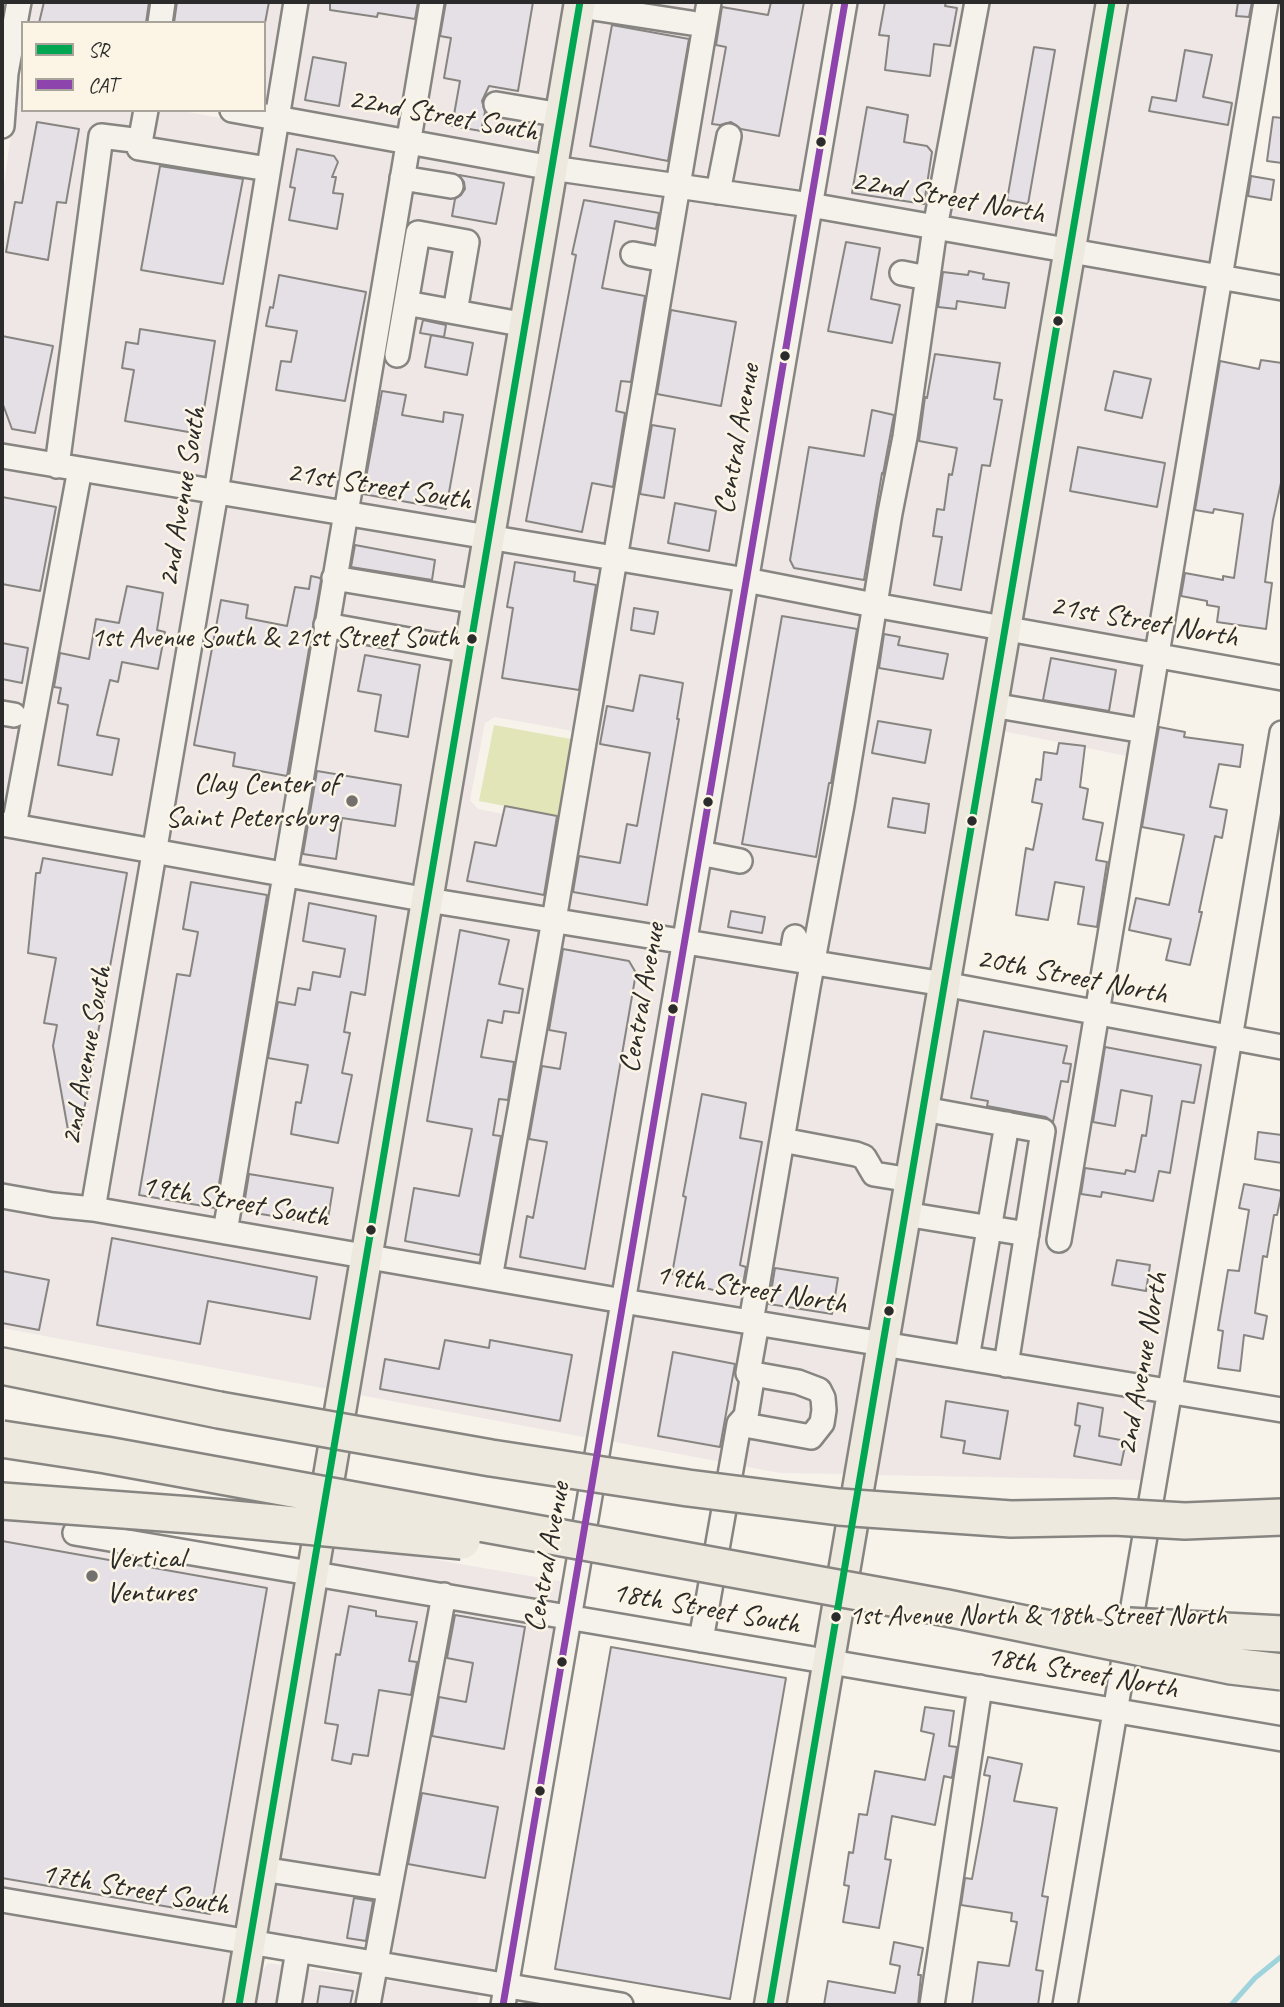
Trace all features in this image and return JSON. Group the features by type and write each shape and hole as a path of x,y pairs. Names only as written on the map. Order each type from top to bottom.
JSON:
{"highway":[{"path":"2,1366 219,1410"},
{"path":"2,1377 219,1410 505,1460 688,1488 839,1507 1011,1519 1114,1517 1185,1521 1282,1517"},
{"path":"2,1439 106,1455 947,1608 1231,1666 1282,1672"},
{"path":"1114,1517 1282,1494"},
{"path":"2,1501 191,1515 385,1535 671,1559"},
{"path":"947,1608 1177,1630 1282,1634"}],"main road":[{"path":"771,2005 1112,2"},
{"path":"239,2005 580,4"}],"street":[{"path":"2,126 19,2"},
{"path":"160,21 163,2"},
{"name":"2nd Avenue South","path":"93,1209 216,492 268,169 276,118 275,68 296,2"},
{"path":"225,1232 432,2"},
{"path":"490,1278 554,920 709,2"},
{"name":"Central Avenue","path":"505,1996 845,2"},
{"path":"701,1640 739,1424 735,1416 742,1378 748,1373 782,1140 799,953 842,805 874,605 905,437 935,228 977,2"},
{"path":"1059,1240 1266,2"},
{"path":"580,4 691,23"},
{"path":"496,104 561,115"},
{"path":"140,145 146,112"},
{"name":"22nd Street South","path":"243,112 552,168 810,205"},
{"path":"57,466 102,136 268,169"},
{"path":"718,192 729,136"},
{"path":"402,178 451,186"},
{"name":"22nd Street North","path":"810,205 1282,288"},
{"path":"397,355 418,233 467,242 455,312"},
{"path":"393,235 417,239"},
{"path":"633,254 665,260"},
{"path":"902,274 927,278"},
{"path":"406,303 526,325"},
{"name":"21st Street South","path":"2,456 746,580"},
{"path":"8,825 80,469"},
{"path":"334,578 478,602"},
{"name":"21st Street North","path":"746,580 1282,678"},
{"path":"326,625 470,651"},
{"path":"992,705 1144,731"},
{"name":"2nd Avenue North","path":"1065,2005 1282,733"},
{"name":"20th Street North","path":"8,825 428,900 685,941 799,953 944,984 1282,1047"},
{"path":"699,853 740,861"},
{"path":"923,1109 1043,1131 1006,1365"},
{"path":"967,1358 1007,1124"},
{"path":"782,1140 856,1154 864,1157 874,1174 911,1180"},
{"name":"19th Street South","path":"2,1196 93,1209 623,1301"},
{"path":"905,1214 1027,1234"},
{"name":"19th Street North","path":"623,1301 1282,1410"},
{"path":"739,1424 811,1437 822,1423 823,1398 819,1390 798,1382 748,1373"},
{"name":"18th Street South","path":"75,1533 829,1662"},
{"path":"368,2005 444,1595"},
{"name":"18th Street North","path":"829,1662 1282,1739"},
{"path":"932,2005 980,1687"},
{"path":"262,1869 389,1889"},
{"name":"17th Street South","path":"2,1900 375,1963 505,1996 621,2005"},
{"path":"289,2005 298,1950"}],"shaded area":[{"path":"30,2 286,2 268,107 266,21 26,21"},
{"path":"307,2 564,2 542,156 289,111"},
{"path":"592,2 834,2 801,195 565,160"},
{"path":"856,2 1102,2 1061,240 822,198"},
{"path":"1123,2 1260,2 1212,266 1082,244"},
{"path":"16,84 21,85 21,112 188,112 265,126 207,481 2,446 2,199"},
{"path":"286,129 541,175 481,525 228,484"},
{"path":"562,178 798,213 737,569 502,529"},
{"path":"819,217 1058,259 996,618 758,573"},
{"path":"1079,262 1209,285 1148,645 1017,622"},
{"path":"2,465 204,499 146,840 2,814"},
{"path":"225,503 477,544 418,889 167,843"},
{"path":"498,548 734,587 676,930 440,892","holes":["495,717 578,732 560,825 478,809 470,800 485,723"]},
{"path":"755,591 993,636 936,974 697,934"},
{"path":"1014,640 1146,664 1132,757 998,730"},
{"path":"2,833 139,858 84,1199 2,1186"},
{"path":"163,862 295,886 415,912 358,1245 105,1202"},
{"path":"436,911 673,949 614,1290 379,1249"},
{"path":"693,952 933,992 874,1333 635,1293"},
{"path":"954,996 1218,1046 1161,1382 895,1337"},
{"path":"2,1205 355,1264 333,1390 2,1328"},
{"path":"376,1268 611,1308 589,1438 354,1394"},
{"path":"632,1312 871,1351 850,1474 780,1473 610,1441"},
{"path":"892,1355 1158,1400 1144,1480 872,1475"},
{"path":"2,1518 66,1523 64,1541 300,1581 241,1931 2,1890"},
{"path":"328,1545 367,1548 565,1582 560,1606 324,1566"},
{"path":"321,1585 557,1625 498,1975 262,1934"},
{"path":"2,1909 238,1949 228,2005 2,2005"},
{"path":"268,1963 479,1994 477,2005 251,2005 255,1981"}],"green space":[{"path":"494,725 576,740 562,817 479,801"}],"building":[{"path":"44,2 149,2 146,21 39,21"},
{"path":"177,2 269,2 265,21 174,21"},
{"path":"330,2 418,2 415,19 330,10"},
{"path":"446,2 533,2 518,91 489,86 482,101 485,112 481,131 452,126 460,81 444,78 451,38 440,36"},
{"path":"771,2 804,2 779,136 741,129 731,122 712,124 726,47 716,45 722,7 768,15"},
{"path":"885,2 946,2 945,6 957,8 950,46 934,44 930,76 885,70 889,36 879,35"},
{"path":"1238,2 1252,2 1249,17 1236,16"},
{"path":"612,25 689,39 668,161 590,146"},
{"path":"1034,47 1055,50 1028,204 1007,200"},
{"path":"1185,50 1212,55 1203,97 1232,103 1228,125 1149,111 1152,97 1176,101"},
{"path":"313,57 346,63 339,106 305,100"},
{"path":"867,107 908,115 904,142 927,146 932,152 924,204 852,193"},
{"path":"1273,117 1282,118 1282,163 1267,161"},
{"path":"37,122 79,129 66,203 57,202 48,260 6,252 15,202 22,203"},
{"path":"297,149 334,156 338,162 332,177 336,177 333,193 343,194 337,229 289,220 295,188 290,187"},
{"path":"160,166 243,179 223,284 141,270"},
{"path":"459,175 504,183 496,224 452,216 455,199 465,189"},
{"path":"1251,176 1274,180 1271,200 1248,196"},
{"path":"584,200 659,213 656,229 615,221 602,288 645,296 631,382 621,381 616,411 625,413 613,487 592,483 582,532 526,521 576,255 572,254"},
{"path":"846,242 880,248 871,299 900,305 892,343 828,331"},
{"path":"969,271 984,274 983,279 1009,283 1005,308 957,301 956,309 938,307 943,272 968,275"},
{"path":"279,275 366,292 345,401 276,390 281,361 291,362 297,331 266,326 270,307 273,308"},
{"path":"671,310 736,322 721,406 657,394"},
{"path":"423,320 446,325 444,337 420,333"},
{"path":"140,329 215,341 200,434 125,421 134,370 122,368 126,342 138,344"},
{"path":"431,335 473,343 467,375 425,367"},
{"path":"2,336 53,346 35,433 12,429 2,402"},
{"path":"935,354 1000,363 994,399 1002,400 990,466 982,465 961,590 934,585 942,537 933,536 937,509 944,510 949,474 952,475 957,448 919,441"},
{"path":"1261,360 1282,363 1282,478 1273,520 1265,582 1272,583 1266,629 1217,622 1219,607 1207,605 1207,601 1181,596 1185,573 1223,580 1223,576 1234,578 1243,514 1214,509 1213,513 1195,510 1220,361 1259,369"},
{"path":"1114,371 1151,379 1142,418 1105,410"},
{"path":"382,391 406,395 402,415 443,422 444,412 463,415 446,509 363,494"},
{"path":"872,410 894,415 864,580 794,568 790,560 809,447 864,456"},
{"path":"652,425 675,429 664,498 640,494"},
{"path":"1078,447 1165,463 1157,507 1070,491"},
{"path":"2,497 56,507 40,591 2,584"},
{"path":"675,503 716,511 709,551 668,543"},
{"path":"355,545 435,560 432,580 351,567"},
{"path":"515,562 575,572 574,581 596,585 579,690 502,678 513,608 507,607"},
{"path":"311,576 321,580 287,776 233,766 235,753 194,745 221,600 248,605 246,618 287,626 295,587 309,589"},
{"path":"127,586 163,593 157,630 165,632 158,669 122,662 118,682 110,680 97,735 119,739 112,775 58,765 68,705 58,703 61,688 54,687 60,653 89,659 96,619 119,623"},
{"path":"634,608 658,612 654,634 631,630"},
{"path":"782,616 857,629 816,857 742,844"},
{"path":"884,634 900,637 898,645 948,654 943,679 879,668"},
{"path":"2,643 28,648 22,683 2,679"},
{"path":"365,655 420,665 408,737 375,731 381,695 358,691"},
{"path":"1051,658 1116,670 1109,711 1043,700"},
{"path":"640,675 683,683 647,905 573,892 579,856 620,863 627,824 637,826 650,753 600,744 607,706 633,711"},
{"path":"878,721 931,730 925,763 872,753"},
{"path":"1159,727 1185,732 1184,737 1243,745 1240,767 1219,764 1210,807 1227,810 1222,838 1215,836 1190,965 1166,960 1171,939 1129,930 1136,898 1169,905 1184,835 1142,827"},
{"path":"1059,743 1085,746 1080,787 1088,789 1083,819 1103,823 1096,860 1107,862 1097,927 1078,924 1084,887 1055,882 1048,920 1016,915 1026,848 1033,850 1042,804 1032,802 1036,779 1041,780 1044,752 1057,754"},
{"name":"Clay Center of Saint Petersburg","path":"317,771 401,785 395,826 342,818 336,859 303,854"},
{"path":"893,798 929,804 925,833 888,827"},
{"path":"505,806 557,816 544,895 467,881 475,842 496,846"},
{"path":"43,858 127,873 80,1132 68,1130 53,1046 57,1025 44,1023 56,958 28,953 36,873 40,873"},
{"path":"191,882 267,895 215,1208 139,1195 177,974 190,976 198,932 183,929"},
{"path":"309,903 376,916 365,995 351,992 344,1032 350,1033 342,1073 352,1075 338,1143 291,1134 296,1102 301,1103 308,1065 268,1058 278,1002 295,1005 298,988 310,990 313,972 340,977 345,949 303,941"},
{"path":"731,911 765,917 762,933 728,927"},
{"path":"460,930 509,940 499,984 523,989 519,1013 504,1011 502,1023 488,1020 481,1057 514,1062 508,1100 499,1099 493,1135 501,1136 480,1255 405,1241 414,1188 459,1196 472,1129 427,1121"},
{"path":"563,949 629,961 636,973 585,1269 520,1257 527,1216 533,1218 547,1142 529,1139 542,1066 560,1069 566,1033 549,1030"},
{"path":"984,1031 1067,1046 1063,1063 1071,1064 1068,1082 1061,1081 1053,1122 1046,1117 987,1106 988,1101 971,1098"},
{"path":"1105,1047 1201,1065 1194,1103 1182,1101 1170,1173 1159,1171 1153,1201 1102,1192 1101,1197 1081,1194 1085,1168 1125,1174 1126,1170 1135,1172 1142,1135 1146,1136 1152,1096 1121,1090 1115,1126 1093,1122"},
{"path":"702,1094 746,1103 740,1138 762,1142 740,1265 746,1267 741,1296 682,1283 683,1277 672,1274"},
{"path":"1258,1132 1282,1135 1282,1163 1255,1159"},
{"path":"249,1174 333,1188 327,1225 243,1211"},
{"path":"1244,1184 1282,1191 1277,1215 1274,1215 1267,1257 1263,1256 1255,1313 1267,1316 1263,1339 1244,1335 1240,1371 1218,1368 1223,1331 1218,1330 1228,1270 1239,1271 1249,1210 1239,1208"},
{"path":"112,1238 317,1277 310,1319 208,1301 200,1344 97,1325"},
{"path":"1117,1260 1150,1265 1146,1291 1112,1285"},
{"path":"775,1268 838,1278 832,1314 769,1304"},
{"path":"2,1271 49,1280 39,1330 2,1323"},
{"path":"445,1340 489,1348 490,1340 572,1355 560,1421 380,1389 385,1359 439,1369"},
{"path":"673,1352 735,1364 720,1447 658,1436"},
{"path":"946,1401 1008,1411 1000,1459 963,1453 965,1441 941,1437"},
{"path":"1078,1403 1103,1408 1099,1436 1126,1441 1121,1465 1074,1456 1080,1426 1075,1425"},
{"path":"2,1541 267,1588 210,1914 2,1878"},
{"path":"349,1606 376,1611 376,1616 417,1622 409,1661 417,1662 411,1695 379,1690 368,1756 353,1754 351,1764 332,1760 338,1725 325,1723 336,1654 340,1655"},
{"path":"455,1615 525,1627 504,1749 432,1736 439,1697 466,1702 473,1663 447,1658"},
{"path":"611,1647 786,1678 730,1999 555,1969"},
{"path":"925,1707 954,1711 949,1746 957,1747 952,1778 944,1776 935,1825 892,1816 885,1859 891,1860 879,1928 843,1922 849,1886 844,1885 849,1852 853,1853 859,1814 867,1815 875,1771 925,1780 934,1734 921,1731"},
{"path":"988,1757 1022,1764 1014,1801 1057,1808 1042,1896 1048,1897 1036,1970 1043,1971 1038,2005 972,2005 978,1962 1009,1966 1017,1922 1011,1921 1012,1913 961,1905 965,1878 972,1879 982,1825 990,1776 984,1775"},
{"path":"422,1793 498,1807 485,1878 408,1864"},
{"path":"354,1898 373,1901 366,1941 347,1938"},
{"path":"894,1942 923,1948 918,1975 921,1975 918,2005 824,2005 828,1981 895,1993 900,1966 890,1964"},
{"path":"320,1986 353,1991 350,2005 317,2005"}],"waterway":[{"path":"1231,2005 1255,1978 1282,1956"}],"transit line":[{"name":"SR","path":"239,2005 580,2"},
{"name":"CAT","path":"503,2005 845,2"},
{"name":"SR","path":"770,2005 1112,2"}],"place":[{"name":"1st Avenue South & 21st Street South","path":"472,639"},
{"name":"Clay Center of Saint Petersburg","path":"352,801"},
{"name":"Vertical Ventures","path":"92,1576"},
{"name":"1st Avenue North & 18th Street North","path":"836,1617"}]}
